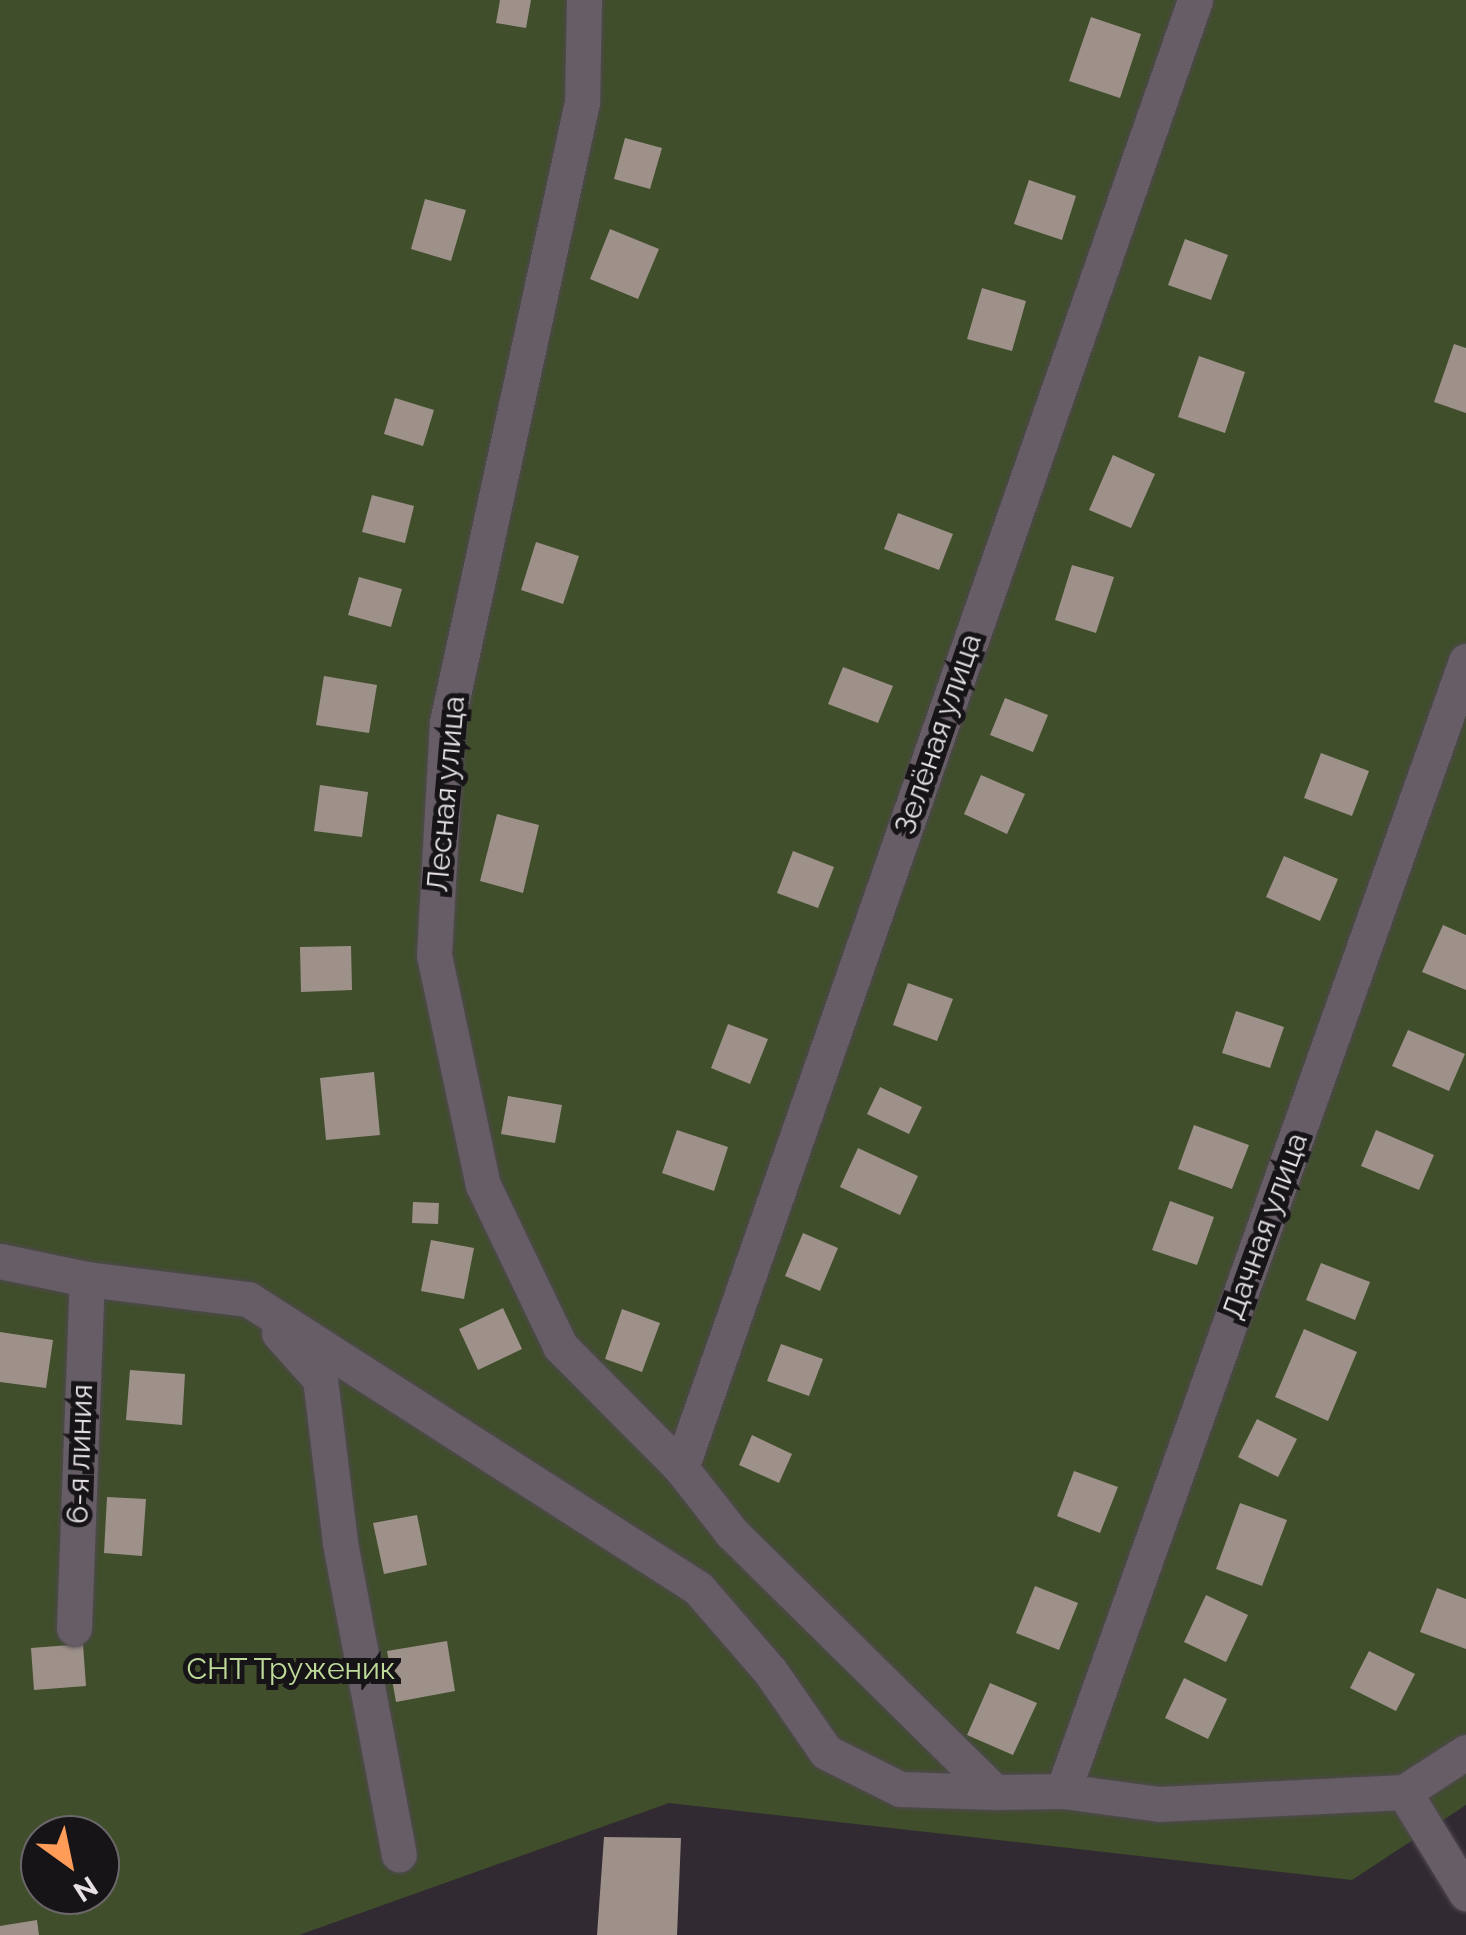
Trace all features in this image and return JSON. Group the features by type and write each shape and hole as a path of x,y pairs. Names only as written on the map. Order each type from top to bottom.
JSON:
{"street":[{"name":"Лесная улица","path":"584,0 582,102 446,722 434,955 484,1184 560,1346 682,1468 732,1533 995,1792"},
{"name":"Зелёная улица","path":"682,1468 1195,0"},
{"name":"Дачная улица","path":"1063,1790 1466,660"},
{"path":"0,1261 87,1280 248,1299 698,1588 770,1671 826,1752 900,1789 1063,1790 1160,1804 1404,1792 1466,1752"},
{"name":"6-я линия","path":"74,1628 87,1280"},
{"path":"248,1299 320,1379 340,1543 399,1854"},
{"path":"1404,1792 1466,1893"}],"green space":[{"name":"СНТ Труженик","path":"0,0 1466,0 1466,1805 1352,1880 669,1803 299,1935 0,1935"}],"building":[{"path":"500,0 531,0 526,28 496,23"},
{"path":"1091,17 1141,34 1120,98 1069,81"},
{"path":"625,138 662,148 650,189 614,179"},
{"path":"1029,180 1076,196 1062,240 1014,224"},
{"path":"425,199 466,210 451,261 411,249"},
{"path":"610,229 659,249 638,299 590,279"},
{"path":"1185,239 1228,255 1211,300 1168,285"},
{"path":"982,288 1026,301 1012,351 967,339"},
{"path":"1454,344 1466,348 1466,413 1434,402"},
{"path":"1199,356 1245,372 1225,433 1178,417"},
{"path":"395,398 434,410 423,446 384,434"},
{"path":"1113,455 1155,474 1131,528 1089,510"},
{"path":"372,495 414,506 405,543 362,532"},
{"path":"898,513 953,534 939,570 884,549"},
{"path":"536,542 579,556 563,604 521,590"},
{"path":"1072,565 1114,577 1096,633 1055,620"},
{"path":"359,577 402,589 391,627 348,615"},
{"path":"843,667 893,686 878,723 828,704"},
{"path":"324,676 377,685 369,733 316,725"},
{"path":"1005,698 1048,715 1033,752 990,735"},
{"path":"1321,753 1369,771 1352,816 1304,798"},
{"path":"981,775 1025,794 1007,834 964,814"},
{"path":"320,785 368,792 362,837 314,831"},
{"path":"497,814 539,825 523,893 480,881"},
{"path":"793,851 834,867 818,908 777,893"},
{"path":"1284,856 1338,879 1320,921 1266,897"},
{"path":"1443,925 1466,935 1466,990 1422,972"},
{"path":"351,946 352,990 301,992 300,947"},
{"path":"908,983 953,999 937,1041 893,1025"},
{"path":"1236,1011 1284,1027 1270,1068 1222,1053"},
{"path":"728,1024 768,1039 750,1084 711,1068"},
{"path":"1408,1030 1465,1054 1449,1091 1392,1066"},
{"path":"374,1072 380,1135 326,1140 320,1078"},
{"path":"880,1087 922,1107 909,1134 867,1114"},
{"path":"508,1096 562,1105 555,1143 501,1134"},
{"path":"1194,1125 1249,1145 1232,1189 1178,1169"},
{"path":"677,1130 728,1147 714,1191 662,1173"},
{"path":"1376,1130 1434,1155 1419,1190 1361,1166"},
{"path":"858,1148 918,1176 900,1215 840,1187"},
{"path":"1170,1201 1214,1217 1197,1265 1152,1250"},
{"path":"413,1202 439,1203 438,1224 412,1223"},
{"path":"803,1233 838,1248 820,1291 785,1276"},
{"path":"431,1240 474,1248 464,1299 421,1291"},
{"path":"1321,1263 1370,1282 1355,1320 1306,1300"},
{"path":"503,1308 522,1349 478,1370 459,1329"},
{"path":"622,1309 660,1323 642,1372 605,1359"},
{"path":"1304,1329 1357,1352 1328,1421 1275,1397"},
{"path":"0,1332 53,1340 46,1388 0,1382"},
{"path":"781,1344 823,1359 809,1396 767,1381"},
{"path":"130,1370 185,1374 182,1425 126,1420"},
{"path":"1257,1419 1297,1439 1278,1477 1238,1457"},
{"path":"752,1435 792,1454 779,1483 739,1465"},
{"path":"1074,1471 1118,1487 1100,1533 1057,1516"},
{"path":"107,1497 146,1499 142,1556 104,1553"},
{"path":"1240,1503 1287,1520 1262,1586 1216,1569"},
{"path":"417,1515 427,1565 384,1574 373,1523"},
{"path":"1035,1586 1078,1603 1059,1650 1016,1633"},
{"path":"1437,1588 1466,1599 1466,1649 1420,1632"},
{"path":"1206,1595 1248,1615 1226,1662 1184,1642"},
{"path":"447,1641 455,1691 396,1702 387,1651"},
{"path":"83,1644 86,1686 34,1690 31,1648"},
{"path":"1369,1651 1415,1674 1396,1711 1350,1688"},
{"path":"1184,1678 1227,1699 1208,1739 1165,1718"},
{"path":"990,1683 1037,1703 1013,1755 967,1735"},
{"path":"604,1837 681,1838 677,1935 597,1935"},
{"path":"37,1920 39,1935 0,1935 0,1926"}]}
